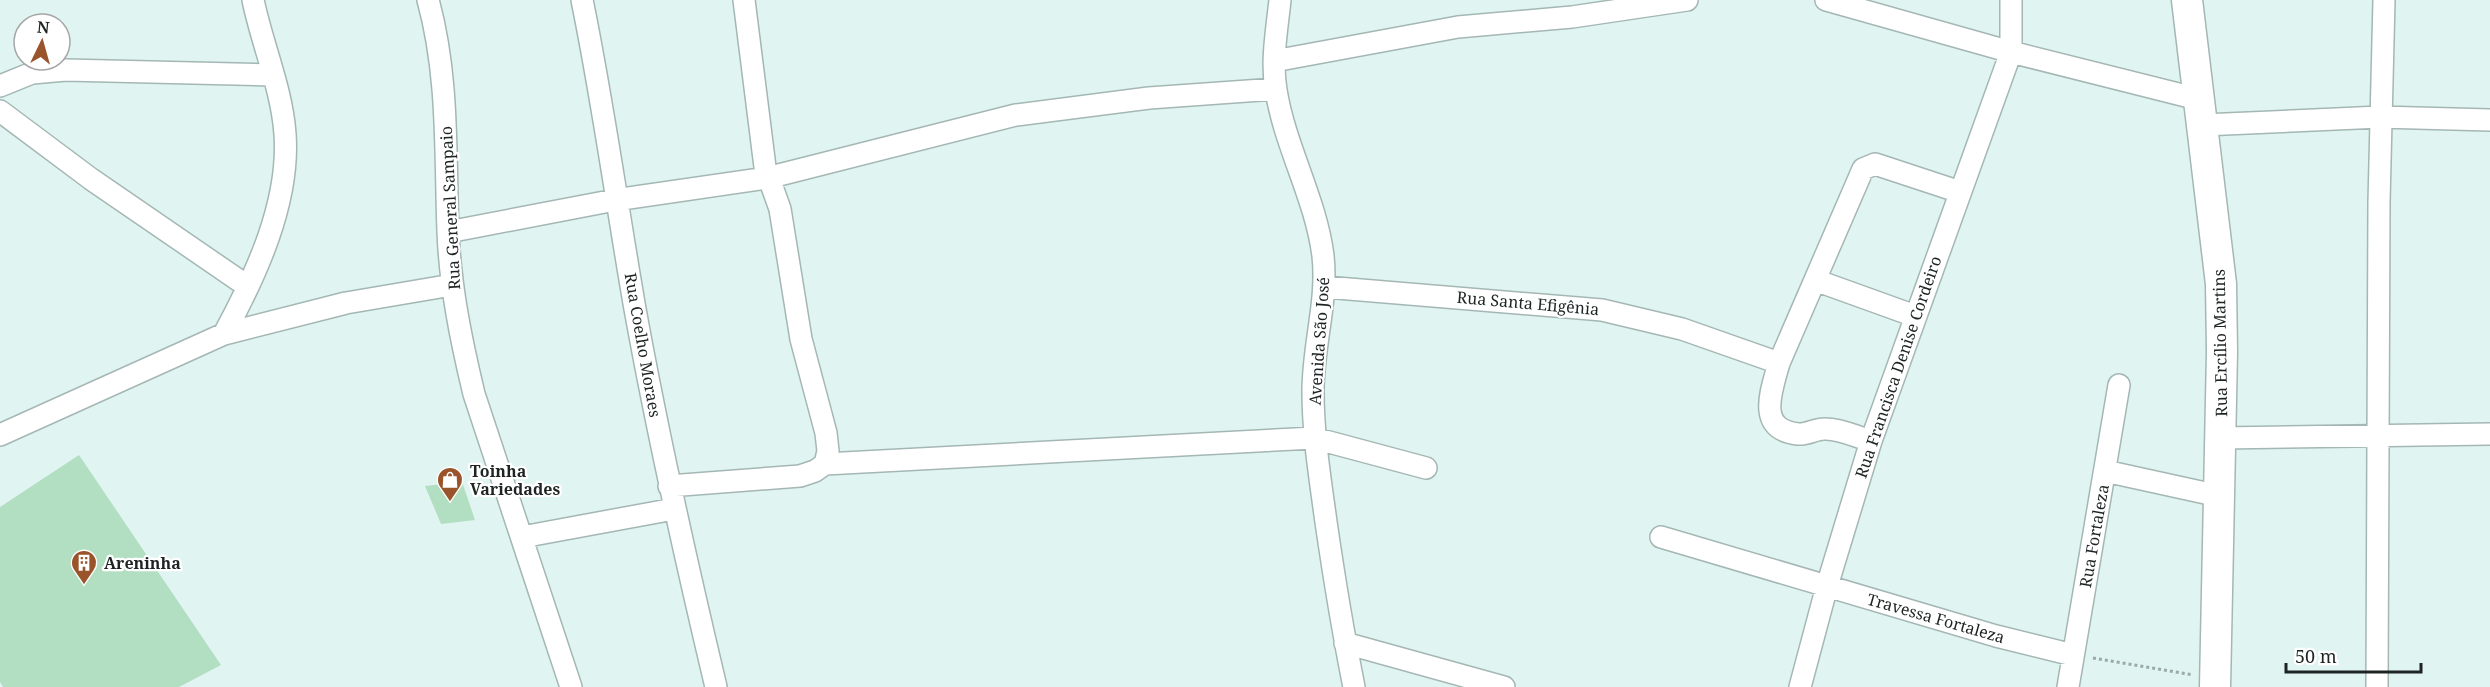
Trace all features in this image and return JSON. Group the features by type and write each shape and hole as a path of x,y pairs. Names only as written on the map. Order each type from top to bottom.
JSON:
{"street":[{"path":"224,334 271,229 282,183 285,133 253,0"},
{"name":"Rua General Sampaio","path":"428,0 443,84 452,285 474,394 571,687"},
{"name":"Rua Coelho Moraes","path":"582,0 603,109 615,200 669,486 716,687"},
{"path":"744,0 767,178 780,209 801,339 826,433 828,451 825,464"},
{"name":"Avenida São José","path":"1280,0 1274,61 1275,89 1294,159 1319,232 1325,287 1313,389 1314,438 1345,643 1354,687"},
{"path":"1274,61 1458,27 1572,17 1687,0"},
{"path":"1826,0 2011,51 2200,112 2490,120"},
{"name":"Rua Francisca Denise Cordeiro","path":"1800,687 1827,586 1871,441 2011,51 2011,0"},
{"name":"Rua Ercílio Martins","path":"2187,0 2221,284 2221,438 2215,683"},
{"path":"2378,687 2380,117 2384,0"},
{"path":"0,86 32,73 66,70 272,75"},
{"path":"448,232 615,200 767,178 1016,115 1126,101 1275,89"},
{"path":"0,111 91,178 247,286"},
{"path":"1871,441 1833,429 1797,434 1775,425 1770,420 1770,411 1779,363 1858,177 1868,165 1875,164 1960,192"},
{"path":"1815,280 1914,316"},
{"path":"0,435 224,334 346,303 452,285"},
{"name":"Rua Santa Efigênia","path":"1325,287 1602,310 1654,321 1779,363"},
{"name":"Rua Fortaleza","path":"2068,687 2119,386"},
{"path":"2221,438 2490,434"},
{"path":"669,486 800,476 815,471 825,464 1314,438 1426,468"},
{"path":"2105,471 2219,496"},
{"path":"522,537 674,509"},
{"name":"Travessa Fortaleza","path":"1661,537 1996,636 2073,655"},
{"path":"1345,643 1504,687"}],"path":[{"path":"2073,655 2215,683"}],"building":[{"name":"Areninha","path":"79,455 221,665 179,687 3,687 0,682 0,507"},
{"name":"Toinha Variedades","path":"462,482 475,520 441,524 425,486"}],"place":[{"name":"Toinha Variedades","path":"450,503"},
{"name":"Areninha","path":"84,586"}]}
